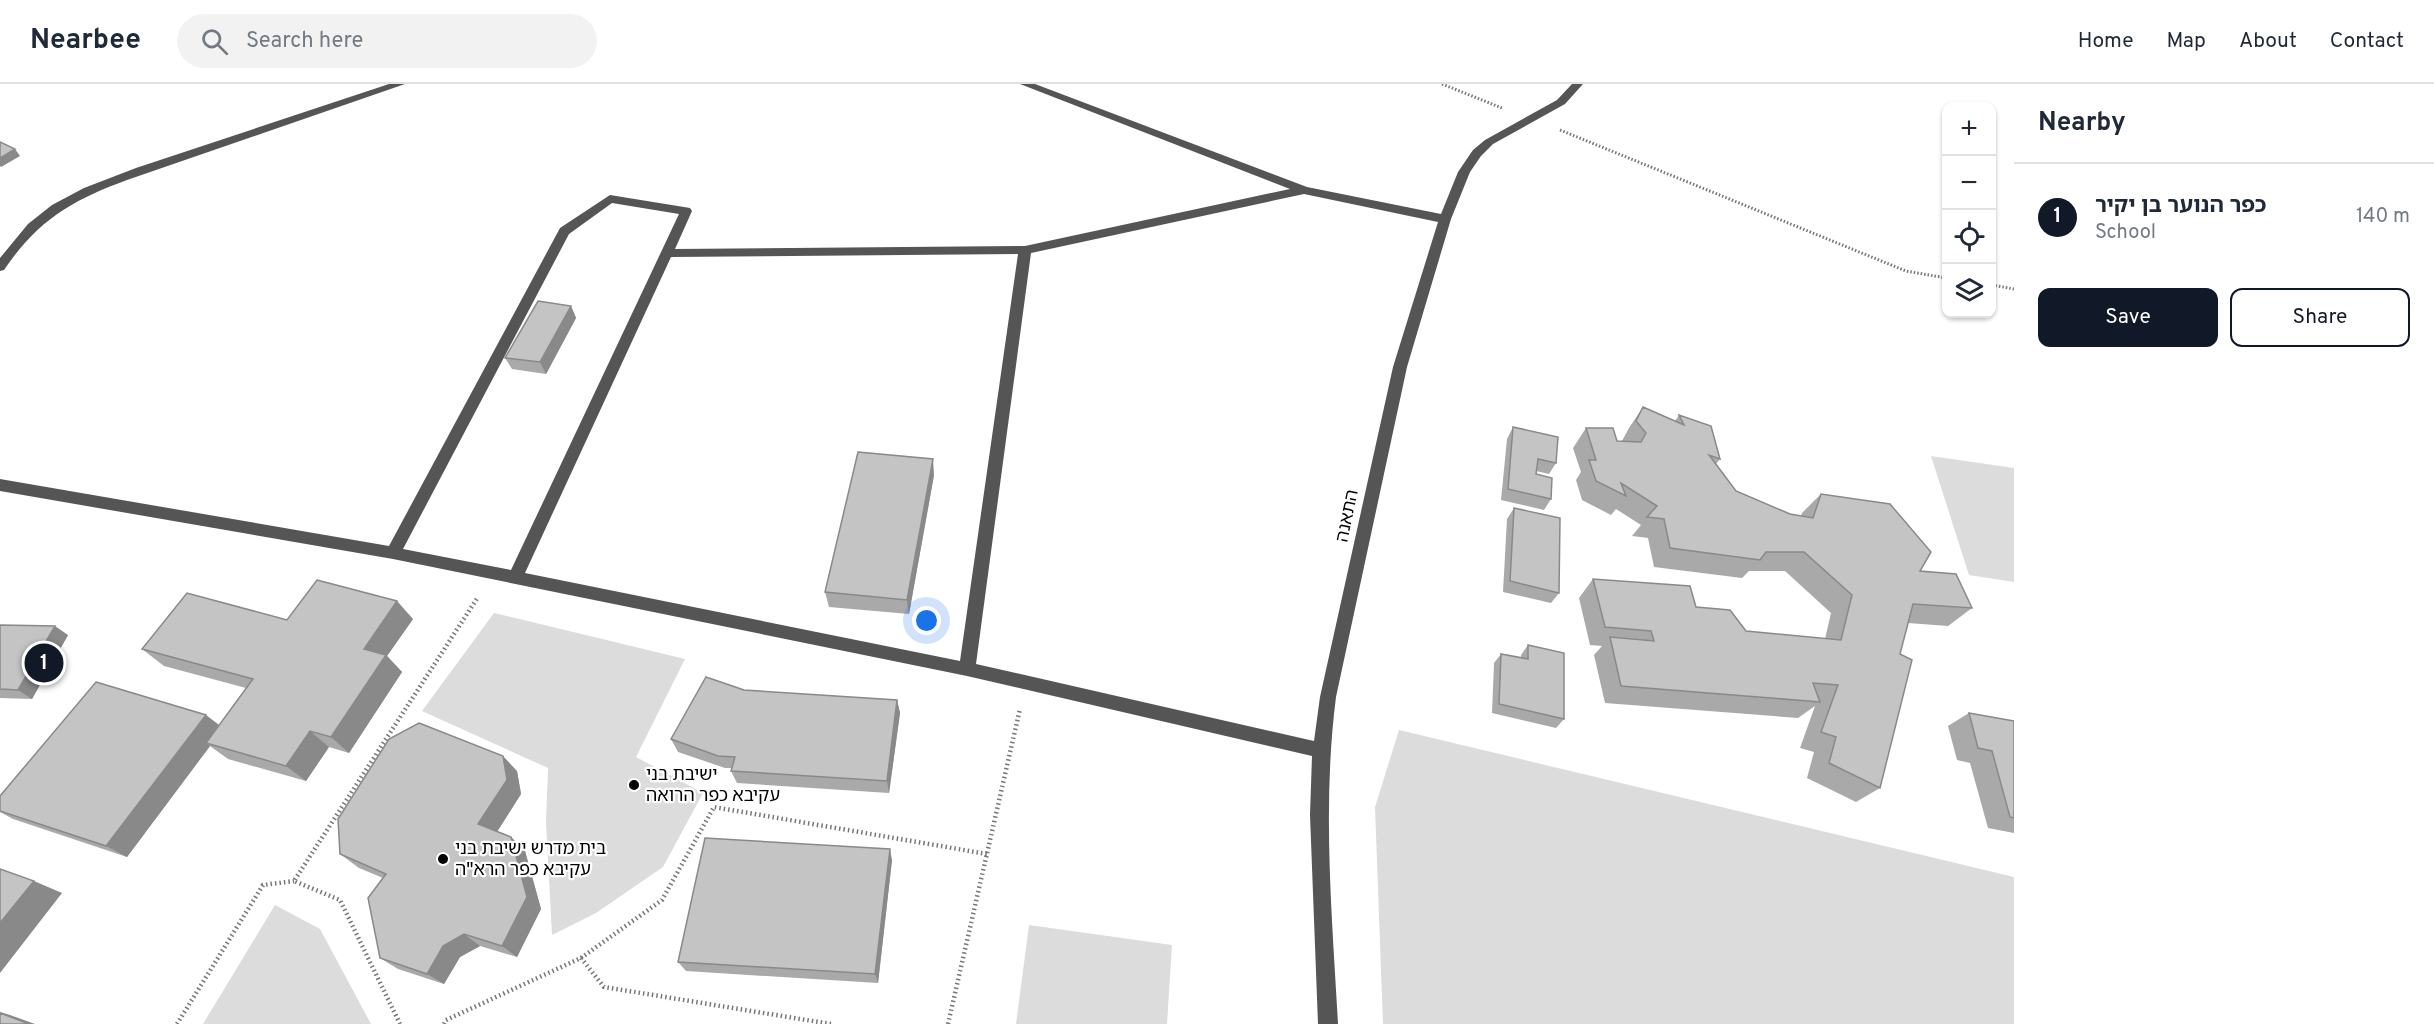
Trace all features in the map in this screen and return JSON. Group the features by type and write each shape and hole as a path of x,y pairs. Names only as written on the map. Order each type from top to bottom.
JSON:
{"street":[{"path":"0,267 20,238 34,224 56,208 81,195 129,176 400,84"},
{"path":"1025,84 1304,190 1445,219"},
{"name":"התאנה","path":"1328,1024 1319,816 1321,750 1328,697 1400,367 1445,219 1464,172 1477,153 1489,142 1561,102 1578,84"},
{"path":"666,254 1025,250 1304,190"},
{"path":"393,553 564,231 610,200 686,211 515,578"},
{"path":"967,669 1025,250"},
{"path":"0,485 393,553 493,573 967,669 1321,750"}],"path":[{"path":"1442,84 1906,271 1942,277"},
{"path":"1996,286 2014,289"},
{"path":"294,881 493,573"},
{"path":"948,1024 1026,682"},
{"path":"444,1024 446,1020 581,958 662,900 714,807 987,854"},
{"path":"177,1024 263,885 294,881 340,900 400,1024"},
{"path":"581,958 604,987 831,1024"}],"shaded area":[{"path":"1931,456 2014,468 2014,582 1969,575"},
{"path":"494,613 685,659 636,757 703,793 663,867 596,913 552,935 546,822 548,768 422,711"},
{"path":"1399,730 2014,877 2014,1024 1383,1024 1375,807"},
{"path":"275,905 320,929 371,1024 203,1024"},
{"path":"1029,925 1172,945 1167,1024 1016,1024"}],"building":[{"path":"0,142 15,149 0,158"},
{"path":"538,301 571,306 540,362 505,358"},
{"path":"1643,407 1684,425 1679,415 1711,426 1720,459 1709,455 1736,491 1790,514 1813,518 1821,494 1890,504 1931,552 1920,571 1956,574 1972,608 1913,604 1900,654 1912,660 1880,788 1829,763 1836,737 1821,732 1838,685 1813,683 1820,702 1621,686 1610,637 1654,641 1651,631 1605,627 1593,579 1690,586 1696,607 1730,610 1746,631 1841,640 1852,595 1804,552 1766,552 1760,560 1670,548 1664,519 1647,517 1657,506 1621,483 1626,496 1596,481 1589,460 1596,460 1586,428 1613,428 1617,441 1641,442 1646,433 1636,421"},
{"path":"1513,427 1558,437 1556,463 1538,459 1536,474 1552,478 1551,499 1508,489"},
{"path":"858,452 933,459 907,600 825,592"},
{"path":"1514,508 1560,518 1559,593 1510,581"},
{"path":"317,580 397,601 364,649 386,655 331,737 310,731 286,766 206,743 253,679 142,649 187,593 287,620"},
{"path":"0,625 55,626 18,690 0,689"},
{"path":"1528,645 1564,653 1564,719 1499,704 1501,654 1528,659"},
{"path":"706,677 744,690 897,700 887,781 731,771 735,757 718,756 671,739"},
{"path":"96,682 206,715 106,846 0,811 0,796"},
{"path":"1969,713 2014,721 2014,818 2010,817 1992,751 1978,748"},
{"name":"בית מדרש ישיבת בני עקיבא כפר הרא\"ה","path":"419,723 503,756 507,780 478,824 511,837 527,897 502,946 464,934 443,946 427,974 380,958 368,898 386,874 340,854 338,819 389,739"},
{"path":"705,838 890,849 875,974 678,962"},
{"path":"0,869 34,881 0,923"},
{"path":"0,1013 29,1024 0,1024"}],"place":[{"name":"כפר הנוער בן יקיר","path":"44,663"},
{"name":"ישיבת בני עקיבא כפר הרואה","path":"634,785"},
{"name":"בית מדרש ישיבת בני עקיבא כפר הרא\"ה","path":"443,859"}]}
